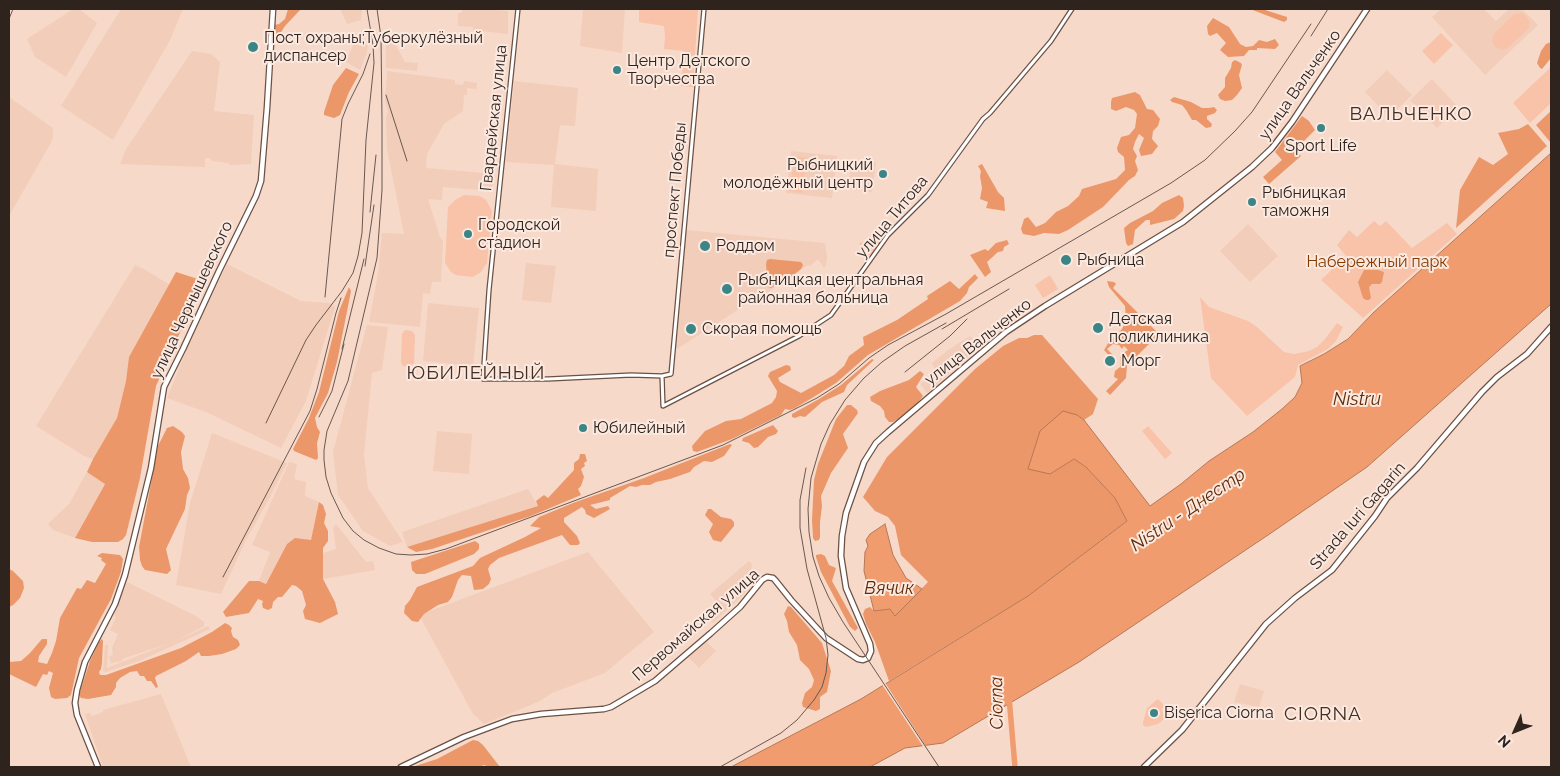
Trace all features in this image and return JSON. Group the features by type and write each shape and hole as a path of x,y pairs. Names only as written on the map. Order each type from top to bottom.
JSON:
{"main road":[{"name":"улица Чернышевского","path":"98,767 77,715 75,703 77,690 85,662 115,604 126,575 148,479 164,387 218,271 256,196 261,181 273,9"},
{"name":"улица Вальченко","path":"868,658 871,651 870,644 846,588 841,556 846,512 861,468 876,443 1006,332 1080,284 1183,222 1252,166 1272,148 1284,133 1367,9"},
{"name":"Strada Iuri Gagarin","path":"1144,767 1182,730 1266,624 1295,598 1332,570 1375,516 1386,498 1417,468 1482,392 1497,377 1527,354 1551,327"},
{"name":"Первомайская улица","path":"400,767 464,737 512,719 611,707 642,690 662,675 740,606 762,580 767,577 776,580 791,600 826,638 858,659 868,658"}],"street":[{"name":"Гвардейская улица","path":"518,9 483,379 548,379 624,375 662,376"},
{"name":"проспект Победы","path":"662,376 671,374 704,9"},
{"name":"улица Титова","path":"662,376 663,406 805,333 831,315 888,235 928,195 983,119 1051,41 1072,9"}],"shaded area":[{"path":"73,9 79,9 97,23 66,77 35,57 27,39"},
{"path":"121,9 183,9 170,40 113,140 61,106"},
{"path":"288,9 301,9 285,26 274,46 274,25 279,24 285,19"},
{"path":"340,9 362,9 361,20 347,24"},
{"path":"462,9 508,11 508,34 473,30 473,27 458,26 458,13 462,13"},
{"path":"583,9 625,9 622,53 580,46"},
{"path":"1250,9 1262,9 1287,17 1287,20 1284,22"},
{"path":"1441,9 1484,9 1496,21 1509,9 1522,9 1538,25 1485,75 1432,17"},
{"path":"1213,18 1229,27 1240,44 1246,47 1253,46 1259,40 1267,42 1275,39 1279,45 1275,49 1257,48 1257,50 1249,50 1244,56 1228,57 1220,50 1226,43 1217,33 1210,36 1208,34 1207,26"},
{"path":"352,39 368,42 367,52 360,70 346,62 353,45"},
{"path":"386,42 394,42 405,62 418,63 417,71 386,68"},
{"path":"1551,42 1551,58 1542,69 1537,63 1541,51 1546,44"},
{"path":"192,51 211,54 220,62 214,111 254,115 251,164 229,165 229,163 212,161 209,158 205,158 205,167 120,164 126,149"},
{"path":"1235,60 1242,65 1239,75 1242,88 1232,100 1225,101 1220,99 1218,95 1225,87 1225,78 1232,62"},
{"path":"346,68 359,74 349,92 340,115 334,118 324,115 333,85"},
{"path":"1387,70 1412,95 1389,117 1365,92"},
{"path":"387,71 455,80 455,84 463,85 464,81 477,83 476,91 475,89 467,88 467,95 464,95 463,111 444,124 427,154 426,168 495,174 491,191 443,187 442,200 428,199 443,241 441,282 432,282 430,294 423,293 420,327 369,322 378,274 382,233 404,234 387,149 386,118 388,112 385,101"},
{"path":"1432,79 1458,107 1437,128 1410,100"},
{"path":"514,81 578,88 575,126 560,125 555,164 598,169 596,211 551,207 554,165 506,162"},
{"path":"1135,92 1140,95 1147,109 1153,110 1160,119 1158,126 1153,131 1152,139 1158,146 1152,154 1141,156 1139,150 1144,138 1139,134 1135,142 1133,149 1137,156 1135,161 1138,170 1135,176 1103,207 1068,230 1059,234 1044,233 1034,236 1023,234 1021,229 1024,219 1028,217 1036,227 1045,223 1056,212 1068,206 1079,196 1082,189 1116,179 1125,170 1124,157 1118,152 1117,148 1121,137 1129,135 1135,128 1137,114 1134,110 1126,107 1116,111 1111,109 1111,102 1112,98"},
{"path":"9,97 53,128 53,136 52,141 9,216"},
{"path":"1174,97 1191,102 1202,108 1214,107 1217,110 1215,113 1207,116 1207,119 1212,124 1211,127 1206,128 1196,120 1192,120 1182,105 1170,100"},
{"path":"1551,111 1551,143 1536,125"},
{"path":"1302,116 1309,121 1315,130 1295,150 1301,156 1269,184 1263,177 1282,160 1275,152"},
{"path":"1528,124 1547,146 1456,228 1460,190 1479,157 1493,165 1508,154 1498,133 1519,129"},
{"path":"791,151 837,156 832,198 786,193"},
{"path":"852,159 876,162 872,192 848,189"},
{"path":"982,164 998,192 1004,198 1005,211 986,208 988,202 980,199 982,188 981,171 978,166"},
{"path":"1179,195 1183,198 1183,211 1174,219 1150,225 1150,220 1146,220 1135,230 1133,244 1128,246 1124,228 1153,211 1162,203"},
{"path":"1248,224 1278,256 1250,282 1220,251"},
{"name":"Рыбницкая центральная районная больница","path":"686,230 825,243 826,265 824,268 818,259 767,293 757,294 752,300 677,349 674,347"},
{"path":"1007,240 1009,244 1004,247 1003,251 998,252 987,262 991,272 985,277 970,255 985,249 988,251 996,243"},
{"path":"767,260 801,262 803,265 791,277 771,288 768,287 766,264"},
{"path":"526,263 556,266 551,303 522,300"},
{"path":"227,264 301,301 330,303 335,307 306,401 281,448 206,412 167,398 189,344"},
{"path":"135,265 170,285 129,357 126,381 117,418 93,459 84,456 36,426"},
{"path":"1364,270 1384,272 1380,284 1372,284 1369,287 1371,298 1369,300 1363,298 1358,282"},
{"path":"176,272 201,280 202,283 156,386 140,478 126,535 118,542 92,542 75,538 105,484 87,472 117,418 126,381 129,357"},
{"path":"975,274 978,278 969,287 967,293 960,301 868,355 836,383 795,408 785,409 781,415 732,439 697,452 693,451 692,446 705,431 726,421 741,419 772,403 777,391 768,376 770,372 786,365 790,366 791,370 778,378 780,382 801,393 834,375 844,366 849,356 864,345 863,337 897,320 928,299 927,296 950,281 959,289"},
{"path":"1107,281 1116,284 1113,288 1160,335 1127,366 1126,378 1110,395 1106,391 1118,379 1114,377 1115,371 1120,367 1120,357 1128,350 1124,346 1122,349 1119,345 1113,344 1107,349 1115,357 1112,359 1104,350 1122,329 1126,320 1125,306 1109,287"},
{"path":"349,287 351,291 337,362 328,393 315,418 320,432 317,443 318,458 316,460 293,449 309,418 319,392 339,311"},
{"path":"428,303 479,308 473,366 423,361"},
{"path":"367,325 388,327 382,370 372,373 364,455 368,488 403,542 390,546 363,531 338,495 333,452"},
{"path":"1034,335 1042,335 1098,399 1093,414 1084,420 1077,415 1050,474 1074,459 1086,467 1115,498 1127,521 1028,596 889,681 863,614 865,609 870,607 874,611 890,609 895,616 928,582 901,555 895,526 888,517 875,511 863,497 887,457 975,369 1003,346 1019,338 1027,338"},
{"path":"970,336 980,346 927,393 920,384 936,372 932,363"},
{"path":"872,359 874,360 847,385 844,392 822,402 805,417 792,417 792,414 841,385"},
{"path":"920,371 924,374 916,387 923,396 916,405 900,418 889,422 885,417 884,411 880,406 871,401 870,397 880,391 909,380"},
{"path":"847,405 851,405 858,413 843,434 848,448 831,473 821,496 820,537 819,540 815,541 813,538 812,520 814,480 818,464 836,419"},
{"path":"773,425 778,431 776,434 768,437 758,447 754,448 749,443 742,441 743,438"},
{"path":"173,426 185,436 181,452 183,469 188,478 190,488 185,509 166,549 171,570 167,574 145,570 140,560 139,547 158,446 167,428"},
{"path":"437,431 472,434 469,474 433,471"},
{"path":"212,433 287,463 246,540 221,594 176,585 190,503"},
{"path":"730,444 732,445 724,456 712,462 704,461 690,472 650,485 630,486 610,498 610,500 590,505 596,509 608,506 610,509 594,518 586,514 582,507 564,518 564,522 577,536 580,543 578,545 570,545 562,535 499,558 490,565 488,569 491,579 489,584 483,589 474,590 471,576 462,575 448,602 438,605 424,614 418,622 412,621 404,613 405,606 417,587 473,566 480,558 541,528 530,526 539,517"},
{"path":"580,454 585,454 587,461 581,469 584,477 578,489 581,495 531,516 432,549 416,552 407,547 538,506 536,501 544,495 548,498 574,470 574,463 579,459"},
{"path":"289,462 297,464 294,479 306,482 305,496 319,502 311,541 295,539 287,544 266,584 259,581 270,552 252,545"},
{"path":"87,472 105,483 75,538 53,530 48,524 69,504"},
{"path":"528,489 538,506 407,547 402,532"},
{"path":"319,502 323,505 326,514 324,523 328,531 328,541 323,548 323,579 335,602 338,614 320,623 305,619 303,611 306,605 302,591 292,585 282,597 278,597 273,602 272,608 268,610 263,608 263,601 258,599 249,613 226,617 223,612 249,581 259,581 266,584 287,544 295,538 311,540"},
{"path":"708,509 734,522 734,526 721,542 713,540 709,532 713,524 705,515"},
{"path":"336,524 366,562 373,561 375,570 323,579 323,553 336,549 333,528"},
{"path":"475,541 479,544 479,549 474,554 425,574 416,574 412,570 411,562"},
{"path":"588,552 654,632 605,673 552,693 538,702 484,724 473,714 419,615"},
{"path":"102,553 120,555 123,559 121,572 111,599 79,658 71,695 67,698 55,699 51,697 49,688 53,673 49,671 47,675 43,674 36,687 9,674 9,662 21,661 42,639 47,639 47,644 39,656 38,662 47,664 56,641 60,618 77,588 81,589 87,580 95,583 106,564 101,560 102,558 97,556"},
{"path":"821,554 825,556 829,565 836,568 832,581 858,628 855,631 850,627 821,572 816,555"},
{"path":"749,561 752,564 749,586 745,593 713,623 705,615 718,603 710,594"},
{"path":"9,569 23,581 24,588 20,598 9,607"},
{"path":"127,582 196,616 204,622 204,626 174,642 208,626 210,629 139,661 106,672 103,671 105,645 108,645 107,668 170,643 122,659 123,661 111,663 109,656 113,655 112,648 118,634 110,630"},
{"path":"788,606 791,607 822,643 831,671 827,692 820,697 820,709 816,711 803,707 802,703 805,693 812,687 814,680 809,669 800,660 797,645 789,632 784,614"},
{"path":"225,623 232,628 233,637 238,640 240,645 236,649 209,656 201,656 199,652 186,661 156,676 158,687 156,688 151,681 147,681 144,676 140,676 137,671 130,672 120,678 111,695 88,699 81,698 79,695 90,661 102,639 102,663 99,672 100,675 106,675 181,648"},
{"path":"705,640 716,651 699,668 687,656"},
{"path":"1240,684 1264,691 1259,707 1234,702"},
{"path":"161,694 191,767 103,767 85,714 90,713 92,716 103,712 103,710"},
{"path":"473,740 483,745 500,767 484,765 479,767 412,767 437,759"}],"green space":[{"path":"639,9 698,9 693,87 681,86 684,51 664,49 664,26 639,22"},
{"path":"1521,13 1525,15 1530,23 1528,29 1506,49 1502,50 1495,47 1492,41 1494,34 1514,14"},
{"path":"1441,33 1453,45 1434,64 1422,51"},
{"path":"1551,67 1551,103 1530,123 1513,103"},
{"path":"795,156 807,158 802,193 789,191"},
{"name":"Городской стадион","path":"464,195 480,196 486,200 492,211 487,263 481,272 473,277 456,275 451,272 445,263 448,207"},
{"name":"Набережный парк","path":"1374,221 1380,226 1386,221 1412,248 1447,223 1457,234 1363,318 1321,280 1346,256 1337,245 1349,230 1357,237"},
{"path":"876,239 880,241 880,244 872,255 868,256 859,243"},
{"path":"1050,275 1058,289 1043,298 1035,285"},
{"path":"1200,297 1209,307 1248,321 1284,352 1294,354 1309,351 1317,347 1325,339 1337,323 1343,327 1336,341 1328,349 1298,365 1295,377 1247,416 1211,378"},
{"path":"405,330 412,331 415,335 414,363 408,368 402,365 401,362 402,334"},
{"path":"1148,426 1172,453 1165,459 1142,431"},
{"path":"1158,699 1164,705 1162,710 1165,718 1158,724 1146,727 1143,725 1143,722 1147,708"}],"water":[{"name":"Nistru","path":"1551,153 1551,304 1367,467 1079,662 943,743 905,748 870,767 731,767 861,699 1028,596 1127,521 1115,498 1086,467 1074,459 1050,474 1028,469 1040,431 1063,411 1077,415 1084,420 1150,506 1282,409 1295,397 1302,383 1300,366 1348,339 1374,312"},
{"name":"Вячик","path":"885,524 893,555 906,578 922,589 895,616 890,609 874,611 864,571 865,552 868,546 866,540 870,534"}],"pier":[{"path":"884,681 927,748 924,748 881,683"}],"waterway":[{"name":"Ciorna","path":"1009,697 1015,767"}],"railway":[{"path":"9,19 13,9"},
{"path":"266,423 306,340 342,291 353,273 358,256 362,233 366,140 374,63 367,9"},
{"path":"377,9 381,37 382,120 382,190 377,258 348,381 327,431 324,460 326,477 331,493 343,518 353,531 364,540 379,548 396,554 411,555 427,554 446,549 723,445 817,398 839,384 869,358 888,345 946,314 1171,183 1205,160 1252,112 1311,24"},
{"path":"1311,36 1328,9"},
{"path":"325,297 342,119 370,54"},
{"path":"386,95 407,161"},
{"path":"370,212 376,155"},
{"path":"365,266 374,205"},
{"path":"342,349 364,259"},
{"path":"942,329 1009,289"},
{"path":"223,577 310,411 341,298"},
{"path":"905,372 950,336 967,319"},
{"path":"939,767 829,598 813,557 808,509 811,478 821,444 830,424 845,400 864,378 882,362 905,346 946,323"},
{"path":"319,417 332,391 344,344"},
{"path":"720,767 781,733 797,720 822,687 828,655 826,638 807,569 800,528 800,500 806,468"}],"place":[{"name":"Пост охраны;Туберкулёзный диспансер","path":"253,47"},
{"name":"Центр Детского Творчества","path":"617,70"},
{"name":"Sport Life","path":"1321,128"},
{"name":"Рыбницкий молодёжный центр","path":"883,174"},
{"name":"Рыбницкая таможня","path":"1252,202"},
{"name":"Городской стадион","path":"468,234"},
{"name":"Роддом","path":"705,246"},
{"name":"Рыбница","path":"1066,260"},
{"name":"Рыбницкая центральная районная больница","path":"727,289"},
{"name":"Детская поликлиника","path":"1098,328"},
{"name":"Скорая помощь","path":"691,329"},
{"name":"Морг","path":"1110,361"},
{"name":"Юбилейный","path":"583,428"},
{"name":"Biserica Ciorna","path":"1154,713"}],"district":[{"name":"ВАЛЬЧЕНКО","path":"1411,114"},
{"name":"ЮБИЛЕЙНЫЙ","path":"476,373"},
{"name":"CIORNA","path":"1323,714"}],"water label":[{"name":"Nistru - Днестр","path":"1188,510"}]}
